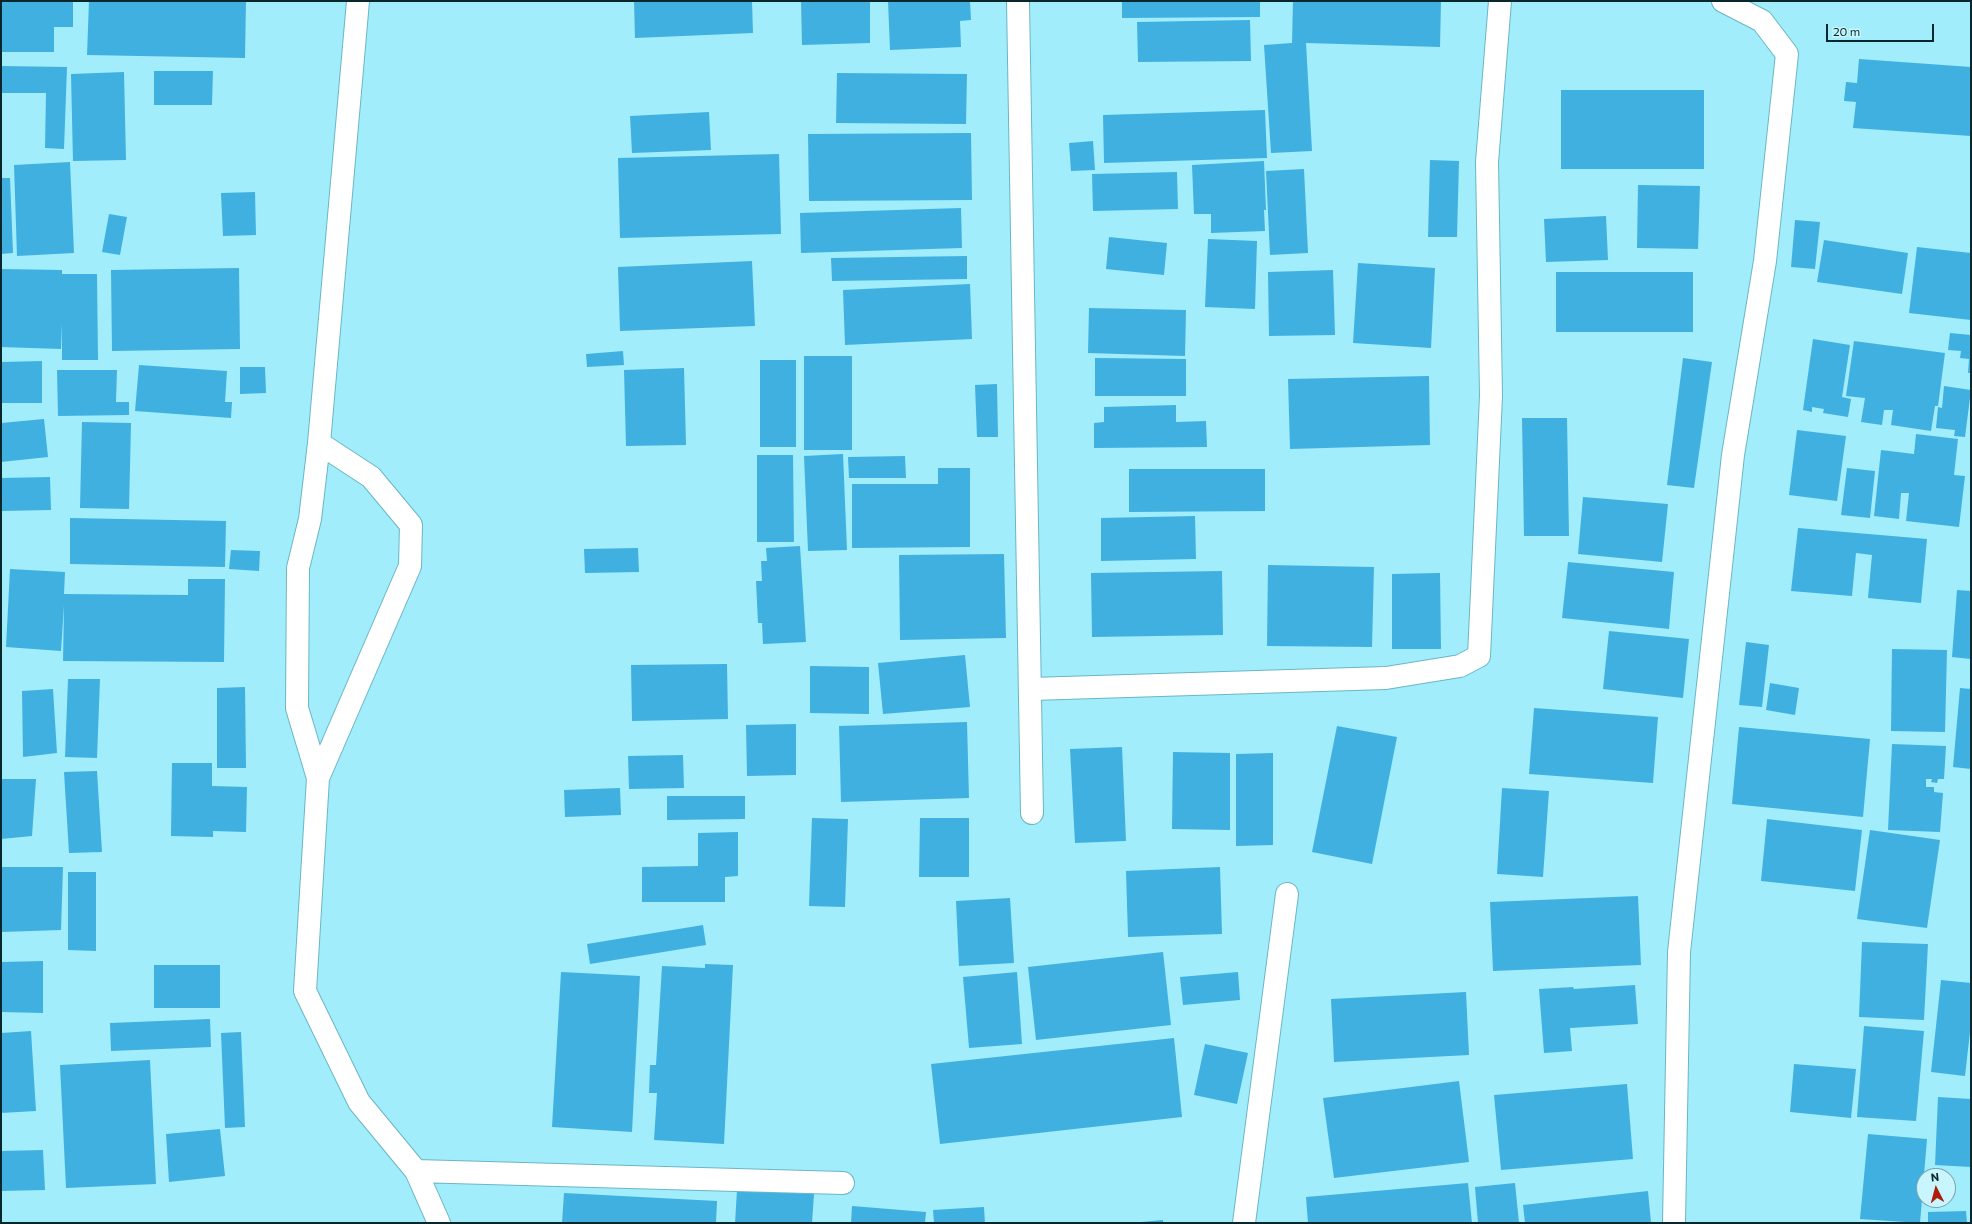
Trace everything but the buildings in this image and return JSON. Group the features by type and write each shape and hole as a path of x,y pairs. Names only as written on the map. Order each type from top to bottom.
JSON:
{"street":[{"path":"318,778 297,708 298,568 310,518 319,443 358,1"},
{"path":"1018,1 1032,813"},
{"path":"1031,689 1386,678 1460,666 1479,656 1491,396 1487,162 1500,1"},
{"path":"1674,1223 1679,952 1733,456 1765,261 1787,54 1762,21 1723,1"},
{"path":"319,443 371,476 411,525 410,566 318,778 305,991 359,1102 416,1171 439,1223"},
{"path":"1244,1223 1288,894"},
{"path":"416,1171 843,1183"}]}
